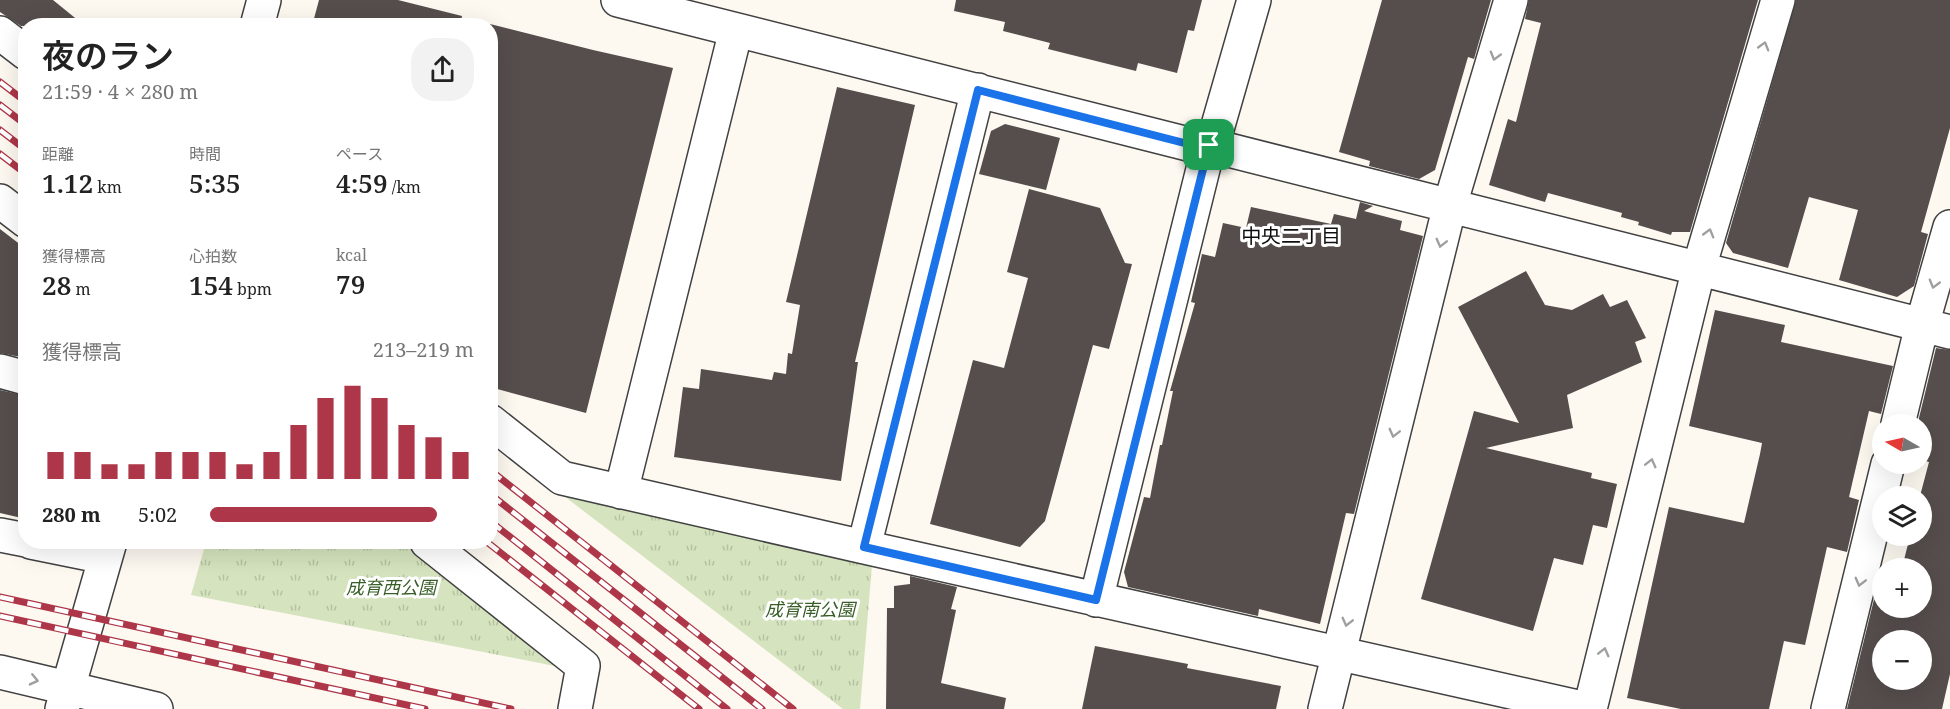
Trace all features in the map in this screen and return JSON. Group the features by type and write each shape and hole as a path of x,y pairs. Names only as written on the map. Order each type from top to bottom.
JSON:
{"street":[{"path":"258,18 264,0"},
{"path":"618,0 1196,146 1209,145 1936,328"},
{"path":"1096,600 1209,145 1215,136 1254,0"},
{"path":"1325,709 1450,205 1511,0"},
{"path":"498,427 562,478 1096,600 1589,709 1699,268 1778,0"},
{"path":"621,492 736,30"},
{"path":"0,33 18,47"},
{"path":"864,547 978,90"},
{"path":"0,201 18,215"},
{"path":"1902,414 1936,328 1950,227"},
{"path":"0,371 18,376"},
{"path":"1828,709 1886,474"},
{"path":"0,535 18,538"},
{"path":"65,698 108,549"},
{"path":"436,549 583,666 575,709"},
{"path":"0,672 65,698 156,709"}],"green space":[{"name":"成育南公園","path":"560,493 872,565 860,709 843,709"},
{"name":"成育西公園","path":"204,549 413,549 565,668 191,595"}],"building":[{"path":"0,0 53,0 75,18 18,18 18,24 0,12"},
{"path":"319,0 398,0 462,16 462,18 314,18"},
{"path":"956,0 1202,0 1194,31 1188,30 1177,73 1138,63 1136,71 1048,49 1050,43 1003,31 1005,22 954,11"},
{"path":"1382,0 1491,0 1474,59 1468,57 1435,170 1419,179 1369,166 1370,161 1339,152"},
{"path":"1529,0 1758,0 1690,232 1672,232 1671,235 1638,225 1639,222 1621,217 1622,213 1548,193 1545,202 1489,185 1508,119 1516,122 1541,23 1525,19"},
{"path":"1796,0 1950,0 1950,128 1921,232 1928,234 1914,286 1897,297 1839,280 1858,210 1809,197 1788,268 1733,253 1726,243"},
{"path":"498,26 673,68 586,413 498,389"},
{"path":"837,87 915,105 855,362 858,362 841,481 674,457 683,387 699,389 701,369 772,380 774,372 786,374 788,353 792,354 800,305 786,302"},
{"path":"1005,124 1060,138 1046,190 979,174 991,131"},
{"path":"1029,189 1100,208 1125,263 1132,264 1109,349 1093,345 1045,521 1020,547 930,524 973,360 1004,368 1028,278 1007,272"},
{"path":"1360,202 1373,206 1364,211 1402,221 1400,230 1423,236 1354,514 1346,513 1320,624 1259,609 1258,616 1128,587 1124,572 1144,497 1150,498 1173,391 1170,391 1195,303 1191,302 1202,254 1215,257 1223,223 1246,228 1251,207 1331,224 1334,214 1356,219"},
{"path":"0,229 18,243 18,356 0,353"},
{"path":"1526,271 1545,305 1572,310 1603,294 1610,307 1627,300 1646,338 1635,342 1642,362 1567,395 1573,428 1486,448 1592,473 1591,478 1617,484 1607,528 1593,525 1583,565 1554,558 1533,631 1421,599 1474,411 1519,423 1458,307"},
{"path":"1715,310 1785,325 1781,342 1893,366 1881,414 1869,411 1849,497 1859,500 1847,552 1827,547 1805,645 1784,641 1769,709 1681,709 1627,698 1669,507 1744,523 1760,454 1762,443 1689,426"},
{"path":"1936,348 1950,350 1950,674 1942,709 1847,709 1872,608 1872,618 1932,618 1932,558 1904,558 1908,546 1932,546 1932,486 1923,486 1926,474 1932,474 1932,414 1920,414"},
{"path":"0,390 18,394 18,517 0,513"},
{"path":"910,576 957,587 951,609 956,610 941,683 1006,698 1004,709 886,709 887,608 894,608 894,586 910,584"},
{"path":"1095,646 1188,664 1187,668 1281,686 1276,709 1082,709"}],"railway":[{"path":"0,82 18,96"},
{"path":"0,105 18,119"},
{"path":"0,130 18,144"},
{"path":"0,154 18,168"},
{"path":"498,476 793,709"},
{"path":"498,500 762,709"},
{"path":"498,527 727,709"},
{"path":"496,549 699,709"},
{"path":"0,597 511,709"},
{"path":"0,616 425,709"}],"district":[{"name":"中央二丁目","path":"1291,236"}],"route":[{"path":"978,90 1196,146 1209,145 1096,600 864,547 978,90"}]}
